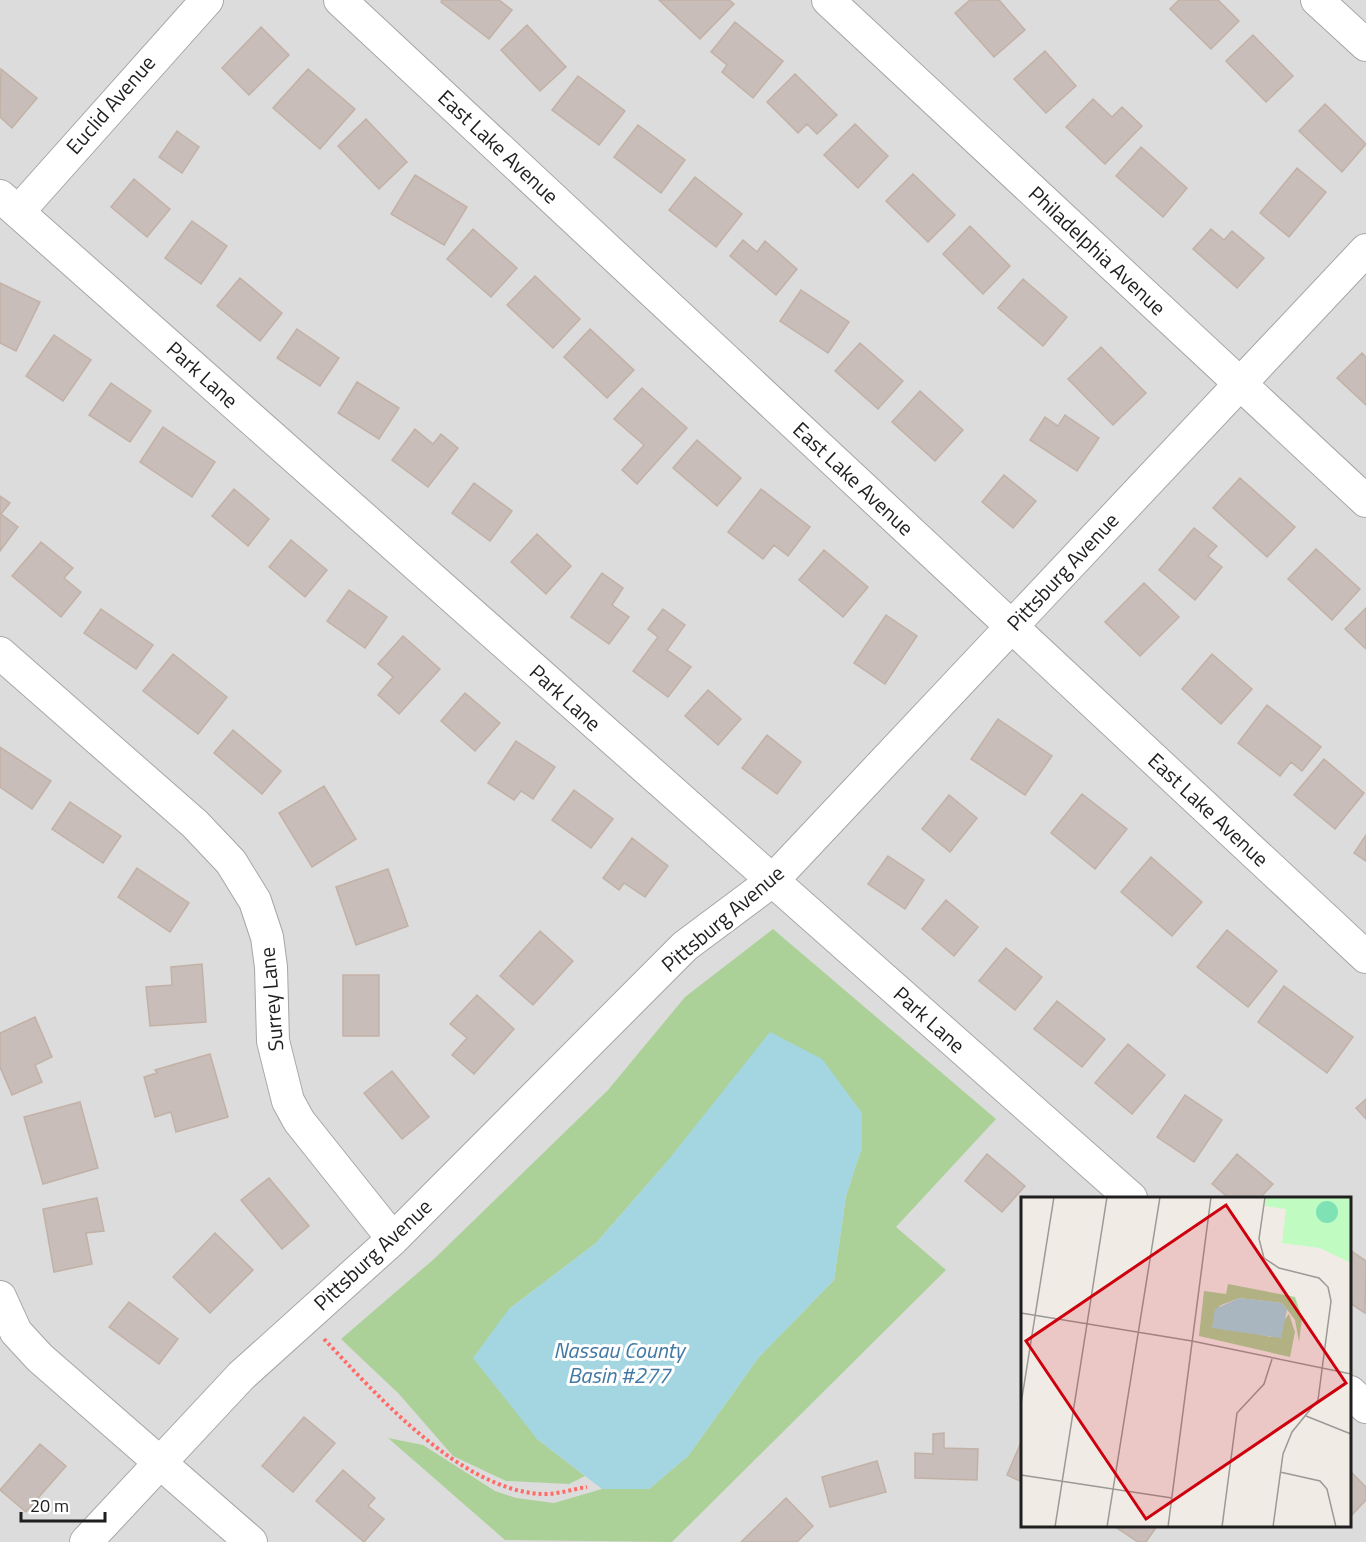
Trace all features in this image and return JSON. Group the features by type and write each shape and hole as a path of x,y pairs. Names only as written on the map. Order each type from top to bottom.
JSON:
{"street":[{"name":"Euclid Avenue","path":"9,204 207,0"},
{"name":"East Lake Avenue","path":"340,0 1366,957"},
{"name":"Philadelphia Avenue","path":"828,0 1366,501"},
{"path":"1317,0 1366,45"},
{"name":"Park Lane","path":"9,204 1130,1197"},
{"name":"Pittsburg Avenue","path":"86,1542 242,1376 393,1239 684,946 772,881 1366,250"},
{"name":"Surrey Lane","path":"0,653 195,824 231,862 255,901 267,937 271,967 273,1041 288,1101 299,1121 393,1239"},
{"path":"0,1297 16,1332 40,1358 250,1542"},
{"path":"1351,1393 1366,1407"}],"path":[{"path":"306,1318 387,1405 436,1447 495,1483 542,1494 587,1486"}],"shaded area":[{"path":"0,0 1366,0 1366,1542 0,1542"}],"green space":[{"path":"773,929 996,1119 896,1227 946,1270 672,1542 505,1540 388,1438 423,1445 495,1491 516,1498 554,1503 602,1489 649,1489 688,1456 759,1357 834,1280 846,1196 862,1147 665,1164 596,1243 509,1309 537,1439 585,1476 569,1484 506,1481 453,1456 399,1394 341,1339 434,1259 608,1090 685,997"}],"water":[{"name":"Nassau County Basin #277","path":"770,1032 822,1059 862,1113 862,1147 846,1196 834,1280 759,1357 688,1456 649,1489 602,1489 537,1439 473,1358 509,1309 596,1243 665,1164"}],"building":[{"path":"442,0 499,0 512,10 489,39 441,2"},
{"path":"659,0 729,0 734,4 700,39"},
{"path":"970,0 999,0 1025,30 994,57 955,13"},
{"path":"1179,0 1218,0 1239,21 1211,49 1170,9"},
{"path":"735,22 783,61 753,98 722,72 727,65 711,52"},
{"path":"527,25 566,67 540,91 501,50"},
{"path":"261,27 289,55 249,95 222,68"},
{"path":"1253,35 1293,76 1266,102 1226,61"},
{"path":"1045,51 1076,86 1046,113 1014,79"},
{"path":"1,69 37,98 12,128 0,117"},
{"path":"308,69 355,109 320,149 273,108"},
{"path":"795,74 837,115 817,134 807,124 798,133 767,102"},
{"path":"578,76 625,111 599,145 552,110"},
{"path":"1093,99 1112,117 1122,107 1142,126 1105,164 1066,127"},
{"path":"1325,104 1366,144 1342,172 1299,131"},
{"path":"366,119 407,162 379,189 338,146"},
{"path":"855,124 888,156 858,188 824,155"},
{"path":"638,125 685,160 661,193 614,157"},
{"path":"177,131 199,147 182,173 159,157"},
{"path":"1141,147 1187,188 1163,217 1116,176"},
{"path":"1297,168 1326,192 1289,237 1260,213"},
{"path":"913,174 955,215 928,242 886,201"},
{"path":"415,175 467,207 444,245 391,214"},
{"path":"695,177 742,214 716,247 669,210"},
{"path":"134,179 170,209 147,237 111,207"},
{"path":"192,221 227,246 201,284 165,258"},
{"path":"970,226 1010,266 983,294 943,254"},
{"path":"473,229 517,268 491,297 447,259"},
{"path":"1211,229 1224,240 1232,231 1264,258 1237,288 1193,249"},
{"path":"743,240 757,252 765,241 797,269 776,295 730,256"},
{"path":"535,276 580,319 553,348 507,305"},
{"path":"240,278 282,313 260,341 217,306"},
{"path":"1023,279 1067,317 1043,346 998,308"},
{"path":"0,283 40,302 16,351 0,343"},
{"path":"801,290 849,322 828,353 780,321"},
{"path":"297,329 339,358 320,386 277,358"},
{"path":"590,329 634,370 607,398 564,357"},
{"path":"54,335 91,360 63,401 26,376"},
{"path":"860,343 903,381 878,409 835,371"},
{"path":"1101,347 1146,393 1113,425 1068,379"},
{"path":"1362,353 1366,357 1366,405 1337,378"},
{"path":"357,382 399,408 379,439 338,413"},
{"path":"111,383 151,411 130,442 89,415"},
{"path":"642,388 687,428 637,484 622,470 644,445 614,419"},
{"path":"920,391 963,430 935,461 892,422"},
{"path":"1065,415 1099,438 1077,471 1030,440 1045,417 1058,426"},
{"path":"163,427 215,462 192,497 140,462"},
{"path":"415,429 433,444 441,434 458,448 428,487 392,460"},
{"path":"697,440 741,478 717,506 673,468"},
{"path":"1004,475 1036,501 1013,528 982,502"},
{"path":"1240,478 1295,527 1267,557 1213,508"},
{"path":"474,483 512,511 490,541 452,513"},
{"path":"234,489 269,519 248,546 212,516"},
{"path":"761,489 810,527 788,556 774,545 763,559 728,532"},
{"path":"0,496 10,503 1,514 18,527 0,551"},
{"path":"1194,528 1217,546 1208,556 1222,567 1195,600 1159,570"},
{"path":"537,534 571,566 546,594 511,562"},
{"path":"291,540 327,570 305,597 269,567"},
{"path":"41,542 73,568 64,578 81,592 61,617 12,576"},
{"path":"1316,549 1360,589 1332,620 1288,579"},
{"path":"824,550 868,587 843,617 799,580"},
{"path":"602,573 623,588 612,605 629,617 609,644 571,617"},
{"path":"1144,583 1179,617 1140,656 1105,622"},
{"path":"349,590 387,617 365,648 327,621"},
{"path":"1366,608 1366,649 1345,629"},
{"path":"101,609 153,645 136,669 84,633"},
{"path":"663,609 685,625 667,650 691,667 668,697 633,671 658,637 648,629"},
{"path":"886,615 917,636 885,684 854,663"},
{"path":"403,636 440,669 399,714 378,695 393,677 378,664"},
{"path":"173,654 227,697 198,734 143,691"},
{"path":"1212,654 1252,689 1221,724 1182,689"},
{"path":"708,690 741,719 718,745 685,716"},
{"path":"465,693 500,723 475,751 441,721"},
{"path":"1267,705 1321,747 1302,771 1291,762 1280,776 1238,743"},
{"path":"998,719 1052,756 1025,795 971,759"},
{"path":"233,730 281,771 262,794 214,753"},
{"path":"767,735 801,762 777,794 742,768"},
{"path":"516,741 555,767 533,799 521,791 514,800 488,783"},
{"path":"0,747 51,781 32,809 0,787"},
{"path":"1324,759 1364,793 1335,829 1294,795"},
{"path":"324,786 356,839 312,867 279,813"},
{"path":"574,790 613,819 591,848 552,820"},
{"path":"1082,794 1127,829 1095,869 1051,833"},
{"path":"949,795 977,818 950,852 922,829"},
{"path":"70,802 121,836 103,863 52,829"},
{"path":"1366,835 1366,861 1354,853"},
{"path":"632,838 668,866 645,897 624,883 619,890 603,878"},
{"path":"888,856 924,880 905,909 868,884"},
{"path":"1151,857 1202,902 1172,936 1121,892"},
{"path":"137,868 189,903 170,932 118,897"},
{"path":"388,869 408,926 356,945 336,887"},
{"path":"946,900 978,927 954,956 922,929"},
{"path":"1227,930 1277,971 1248,1007 1197,967"},
{"path":"540,931 573,961 533,1005 500,976"},
{"path":"1006,948 1042,977 1015,1010 979,981"},
{"path":"202,964 206,1022 150,1026 146,987 172,985 171,967"},
{"path":"343,975 379,975 379,1036 343,1036"},
{"path":"1284,986 1353,1037 1327,1073 1258,1022"},
{"path":"477,995 514,1029 474,1074 452,1055 467,1038 450,1024"},
{"path":"1057,1001 1105,1039 1082,1067 1034,1029"},
{"path":"35,1017 52,1057 35,1065 42,1082 12,1095 0,1067 0,1033"},
{"path":"1128,1044 1165,1075 1132,1114 1095,1083"},
{"path":"210,1054 228,1117 176,1132 171,1112 155,1117 144,1077 157,1073 155,1070"},
{"path":"392,1071 429,1117 402,1139 364,1093"},
{"path":"1185,1095 1222,1120 1194,1162 1157,1137"},
{"path":"1366,1099 1366,1119 1356,1108"},
{"path":"80,1102 98,1168 43,1184 24,1117"},
{"path":"987,1154 1025,1186 1002,1212 965,1181"},
{"path":"1237,1154 1273,1184 1261,1197 1228,1197 1212,1184"},
{"path":"269,1178 309,1226 282,1249 241,1200"},
{"path":"97,1198 104,1231 86,1233 92,1264 54,1272 43,1209"},
{"path":"215,1233 253,1270 210,1313 173,1277"},
{"path":"1351,1251 1366,1261 1365,1313 1351,1304"},
{"path":"129,1302 178,1339 159,1364 109,1327"},
{"path":"304,1417 335,1443 293,1492 262,1466"},
{"path":"944,1433 944,1448 978,1449 977,1480 915,1478 915,1453 933,1454 933,1434"},
{"path":"1021,1442 1021,1482 1007,1475"},
{"path":"40,1444 66,1466 26,1512 0,1490"},
{"path":"877,1461 886,1492 830,1507 822,1477"},
{"path":"343,1470 375,1498 368,1506 384,1519 364,1542 316,1501"},
{"path":"1351,1472 1366,1487 1366,1500 1351,1516"},
{"path":"786,1498 813,1526 797,1542 741,1542"},
{"path":"1116,1527 1156,1527 1146,1542 1138,1542"}]}
